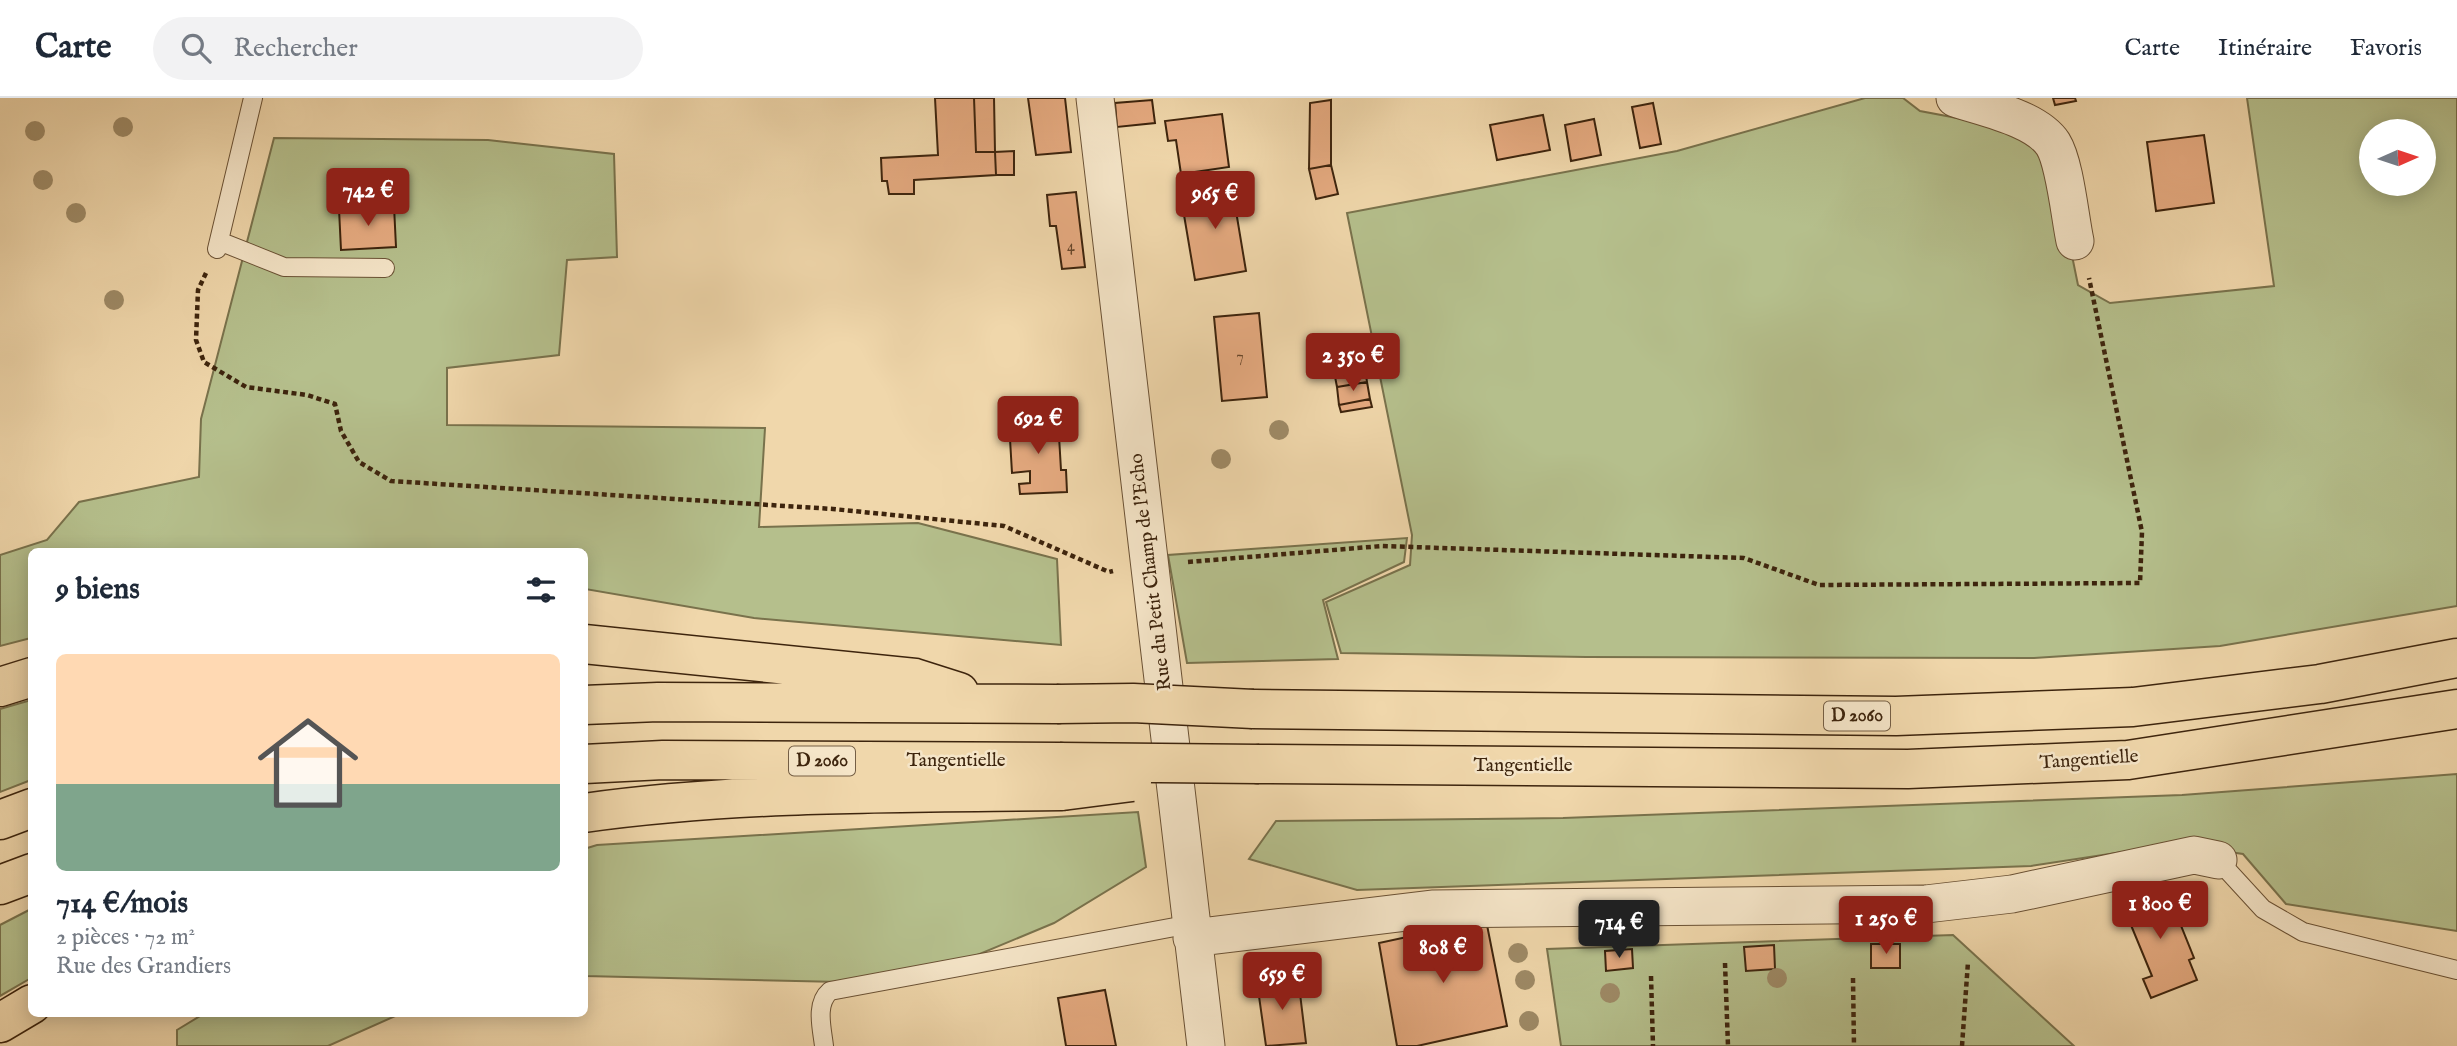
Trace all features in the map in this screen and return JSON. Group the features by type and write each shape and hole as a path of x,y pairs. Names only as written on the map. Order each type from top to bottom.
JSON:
{"main road":[{"path":"588,644 915,678 998,705"},
{"name":"D 2060","path":"588,705 658,702 998,705 1133,703 1253,709 1896,716 2133,707 2320,684 2457,659"},
{"path":"0,687 28,678"},
{"name":"Tangentielle","path":"588,764 663,760 1061,776 1259,764 1908,769 2127,760 2457,709"},
{"path":"588,813 713,799 909,793 1061,776"},
{"path":"0,820 28,810"},
{"path":"0,885 28,874"},
{"path":"0,1023 28,1006"}],"street":[{"name":"Rue du Petit Champ de l'Echo","path":"1095,98 1206,1046"},
{"path":"1955,98 2031,124 2053,144 2060,165 2075,241"},
{"path":"1191,931 1432,909 1926,904 2012,894 2194,855 2218,860"}],"lane":[{"path":"253,98 218,245 284,267 385,268"},
{"path":"2218,860 2263,909 2303,932 2457,970"},
{"path":"824,1046 821,1008 823,997 830,991 1191,931"}],"path":[{"path":"218,245 198,290 196,340 204,362 246,387 307,395 335,404 341,431 359,462 391,481 833,509 1004,526 1109,572 1150,565 1382,546 1744,558 1819,585 2140,583 2142,532 2087,268 2075,241"},
{"path":"1962,1046 1968,962"},
{"path":"1726,963 1728,1046"},
{"path":"1651,976 1653,1046"},
{"path":"1853,978 1854,1046"}],"green space":[{"path":"1865,98 1903,98 1920,111 2026,131 2052,158 2078,285 2110,303 2274,286 2247,98 2457,98 2457,606 2220,646 2034,658 1586,657 1341,653 1326,602 1410,565 1412,535 1347,213 1677,151"},
{"path":"274,138 488,140 614,154 617,257 567,260 559,355 447,368 447,425 765,428 759,527 918,523 1057,559 1061,645 754,618 588,590 588,548 28,548 28,639 0,646 0,555 47,540 79,502 199,477 201,419"},
{"path":"1407,538 1404,562 1323,600 1338,659 1187,663 1168,555"},
{"path":"28,701 28,781 0,792 0,709"},
{"path":"2457,774 2457,931 2286,904 2243,854 2175,844 2031,866 1357,890 1249,859 1276,821 1563,818 2182,795"},
{"path":"1138,812 1146,867 1054,923 958,963 841,982 588,976 588,848 597,845"},
{"path":"28,911 28,980 0,996 0,925"},
{"path":"1953,935 2074,1046 1561,1046 1547,949"},
{"path":"198,1017 393,1017 328,1046 177,1046 177,1030"}],"building":[{"path":"935,98 974,98 976,152 995,152 996,175 914,180 914,194 889,194 887,181 882,181 881,158 938,155"},
{"path":"974,98 994,98 995,152 976,152"},
{"path":"1028,98 1065,98 1071,152 1036,155"},
{"path":"2053,98 2075,98 2076,101 2055,105"},
{"path":"1152,100 1155,123 1117,127 1115,103"},
{"path":"1331,100 1331,165 1309,169 1310,103"},
{"path":"1653,103 1661,144 1640,148 1632,107"},
{"path":"1222,114 1229,167 1181,174 1176,140 1168,141 1165,121"},
{"path":"1543,115 1550,150 1497,160 1490,125"},
{"path":"1594,119 1601,155 1571,161 1565,125"},
{"path":"2204,135 2214,203 2156,211 2147,142"},
{"path":"1014,151 1014,175 996,175 995,152"},
{"path":"1331,165 1338,194 1316,199 1309,169"},
{"path":"1240,182 1243,204 1235,205 1246,271 1195,280 1184,215 1193,213 1189,191"},
{"path":"1076,192 1085,267 1062,269 1056,226 1050,226 1047,195"},
{"path":"394,206 396,247 341,250 339,209"},
{"path":"1259,313 1267,397 1222,401 1214,317"},
{"path":"1364,361 1367,382 1337,387 1333,366"},
{"path":"1367,382 1370,399 1339,405 1337,387"},
{"path":"1370,399 1372,407 1341,412 1339,405"},
{"path":"1058,419 1061,470 1066,470 1067,492 1020,494 1019,484 1030,483 1030,471 1012,473 1009,422"},
{"path":"2158,885 2166,902 2171,901 2194,958 2189,960 2197,980 2151,998 2143,979 2152,976 2121,901"},
{"path":"1486,920 1507,1026 1417,1046 1397,1046 1379,943"},
{"path":"1871,944 1900,944 1900,968 1871,968"},
{"path":"1774,945 1775,969 1746,971 1744,947"},
{"path":"1632,949 1633,968 1606,971 1605,951"},
{"path":"1298,977 1306,1043 1266,1046 1257,982"},
{"path":"1105,990 1116,1046 1066,1046 1058,998"}]}
